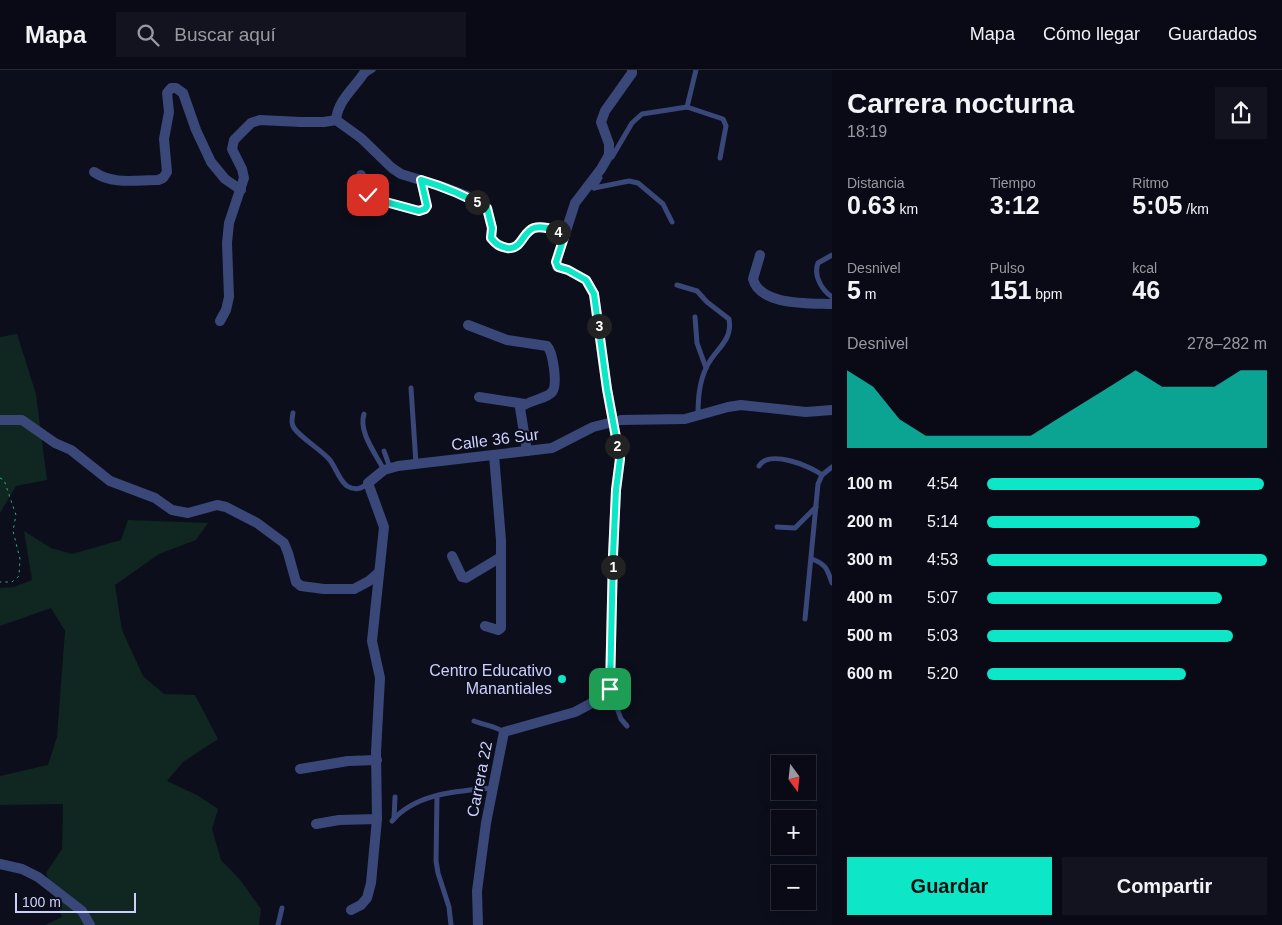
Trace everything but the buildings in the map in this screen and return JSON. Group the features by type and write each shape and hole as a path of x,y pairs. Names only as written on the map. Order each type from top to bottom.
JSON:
{"street":[{"path":"610,689 613,546 616,490 620,459 607,389 594,294 586,280 558,267 556,262 575,203 590,189 608,155 609,144 601,122 605,111 632,73 632,70"},
{"path":"336,120 337,110 341,102 364,73"},
{"path":"94,172 117,181 158,180 163,178 167,172 164,140 169,112 167,93 171,88 176,88 183,93 196,130 211,162 225,179 240,190"},
{"path":"220,321 226,310 229,296 227,243 229,223 243,182 243,174 233,152 232,145 236,137 251,123 260,120 301,122 336,120 361,138 392,168 401,174 443,186 467,196 487,208 492,228 491,238 498,246 512,249 519,245 524,236 534,228 547,228 565,234"},
{"path":"360,175 371,198 419,211 427,206 421,180"},
{"path":"760,254 753,279 762,293 784,302 832,304"},
{"path":"468,325 507,340 550,348 554,362 554,390 551,394 525,404 520,408 527,451"},
{"path":"479,397 525,404"},
{"name":"Calle 36 Sur","path":"387,469 552,448 593,427 614,421 674,420 698,416 728,407 740,406 806,412 832,410"},
{"path":"0,420 22,420 55,443 71,450 110,481 155,498 172,510 188,514 216,505 226,506 257,523 284,542 296,582 301,586 324,590 354,589 369,581 378,573"},
{"path":"485,626 498,630 501,628 501,557 494,455"},
{"path":"351,910 361,905 367,898 371,882 377,819 376,752 380,678 372,641 384,526 368,483 387,469"},
{"path":"452,556 462,577 466,578 501,557"},
{"name":"Carrera 22","path":"478,925 477,891 486,822 504,732 575,712 590,704 610,689"},
{"path":"300,769 348,761 377,760"},
{"path":"316,824 339,820 377,819"},
{"path":"0,864 22,869 38,877 82,911 90,925"}],"lane":[{"path":"364,73 373,70"},
{"path":"687,107 696,70"},
{"path":"590,189 632,123 642,114 687,107 722,119 726,126 720,158"},
{"path":"590,189 629,181 638,183 663,204 672,222"},
{"path":"832,255 818,263 816,267 820,286 823,291 832,297"},
{"path":"677,285 697,291 707,302 729,319 731,329 725,342 714,354 706,368 698,394 698,416"},
{"path":"695,317 697,343 706,368"},
{"path":"411,388 416,464"},
{"path":"293,413 291,424 295,430 330,460 346,485 355,489 362,488 368,483"},
{"path":"364,414 362,420 366,435 387,469"},
{"path":"384,451 387,469"},
{"path":"760,466 766,460 786,460 805,465 816,470 822,476"},
{"path":"805,620 818,484 822,476 832,467"},
{"path":"777,527 794,528 816,506"},
{"path":"812,559 821,562 827,567 832,584"},
{"path":"610,689 621,719 627,726"},
{"path":"474,721 486,726 498,727 504,732"},
{"path":"395,797 393,820 407,808 428,796 493,788"},
{"path":"437,796 436,862 449,907 449,925"},
{"path":"278,925 282,908"}],"path":[{"path":"0,478 4,480 16,515 13,531 20,559 19,576 12,582 0,582"}],"green space":[{"path":"17,334 36,394 47,480 16,486 0,513 0,337"},
{"path":"128,520 208,523 196,540 159,554 115,585 122,630 143,676 164,694 195,695 218,739 183,762 167,781 197,795 218,809 212,829 221,860 241,881 261,909 259,925 45,925 62,917 46,873 62,849 63,804 0,805 0,776 48,765 57,737 65,631 51,608 0,626 0,588 14,587 32,580 24,531 51,548 72,554 121,540"}],"place":[{"name":"Centro Educativo Manantiales","path":"562,679"}],"route":[{"path":"368,195 371,198 419,211 427,206 421,180 443,186 467,196 487,208 492,228 491,238 498,246 512,249 519,245 524,236 534,228 547,228 565,234 556,262 558,267 586,280 594,294 607,389 620,459 616,490 613,556 610,689"}]}
